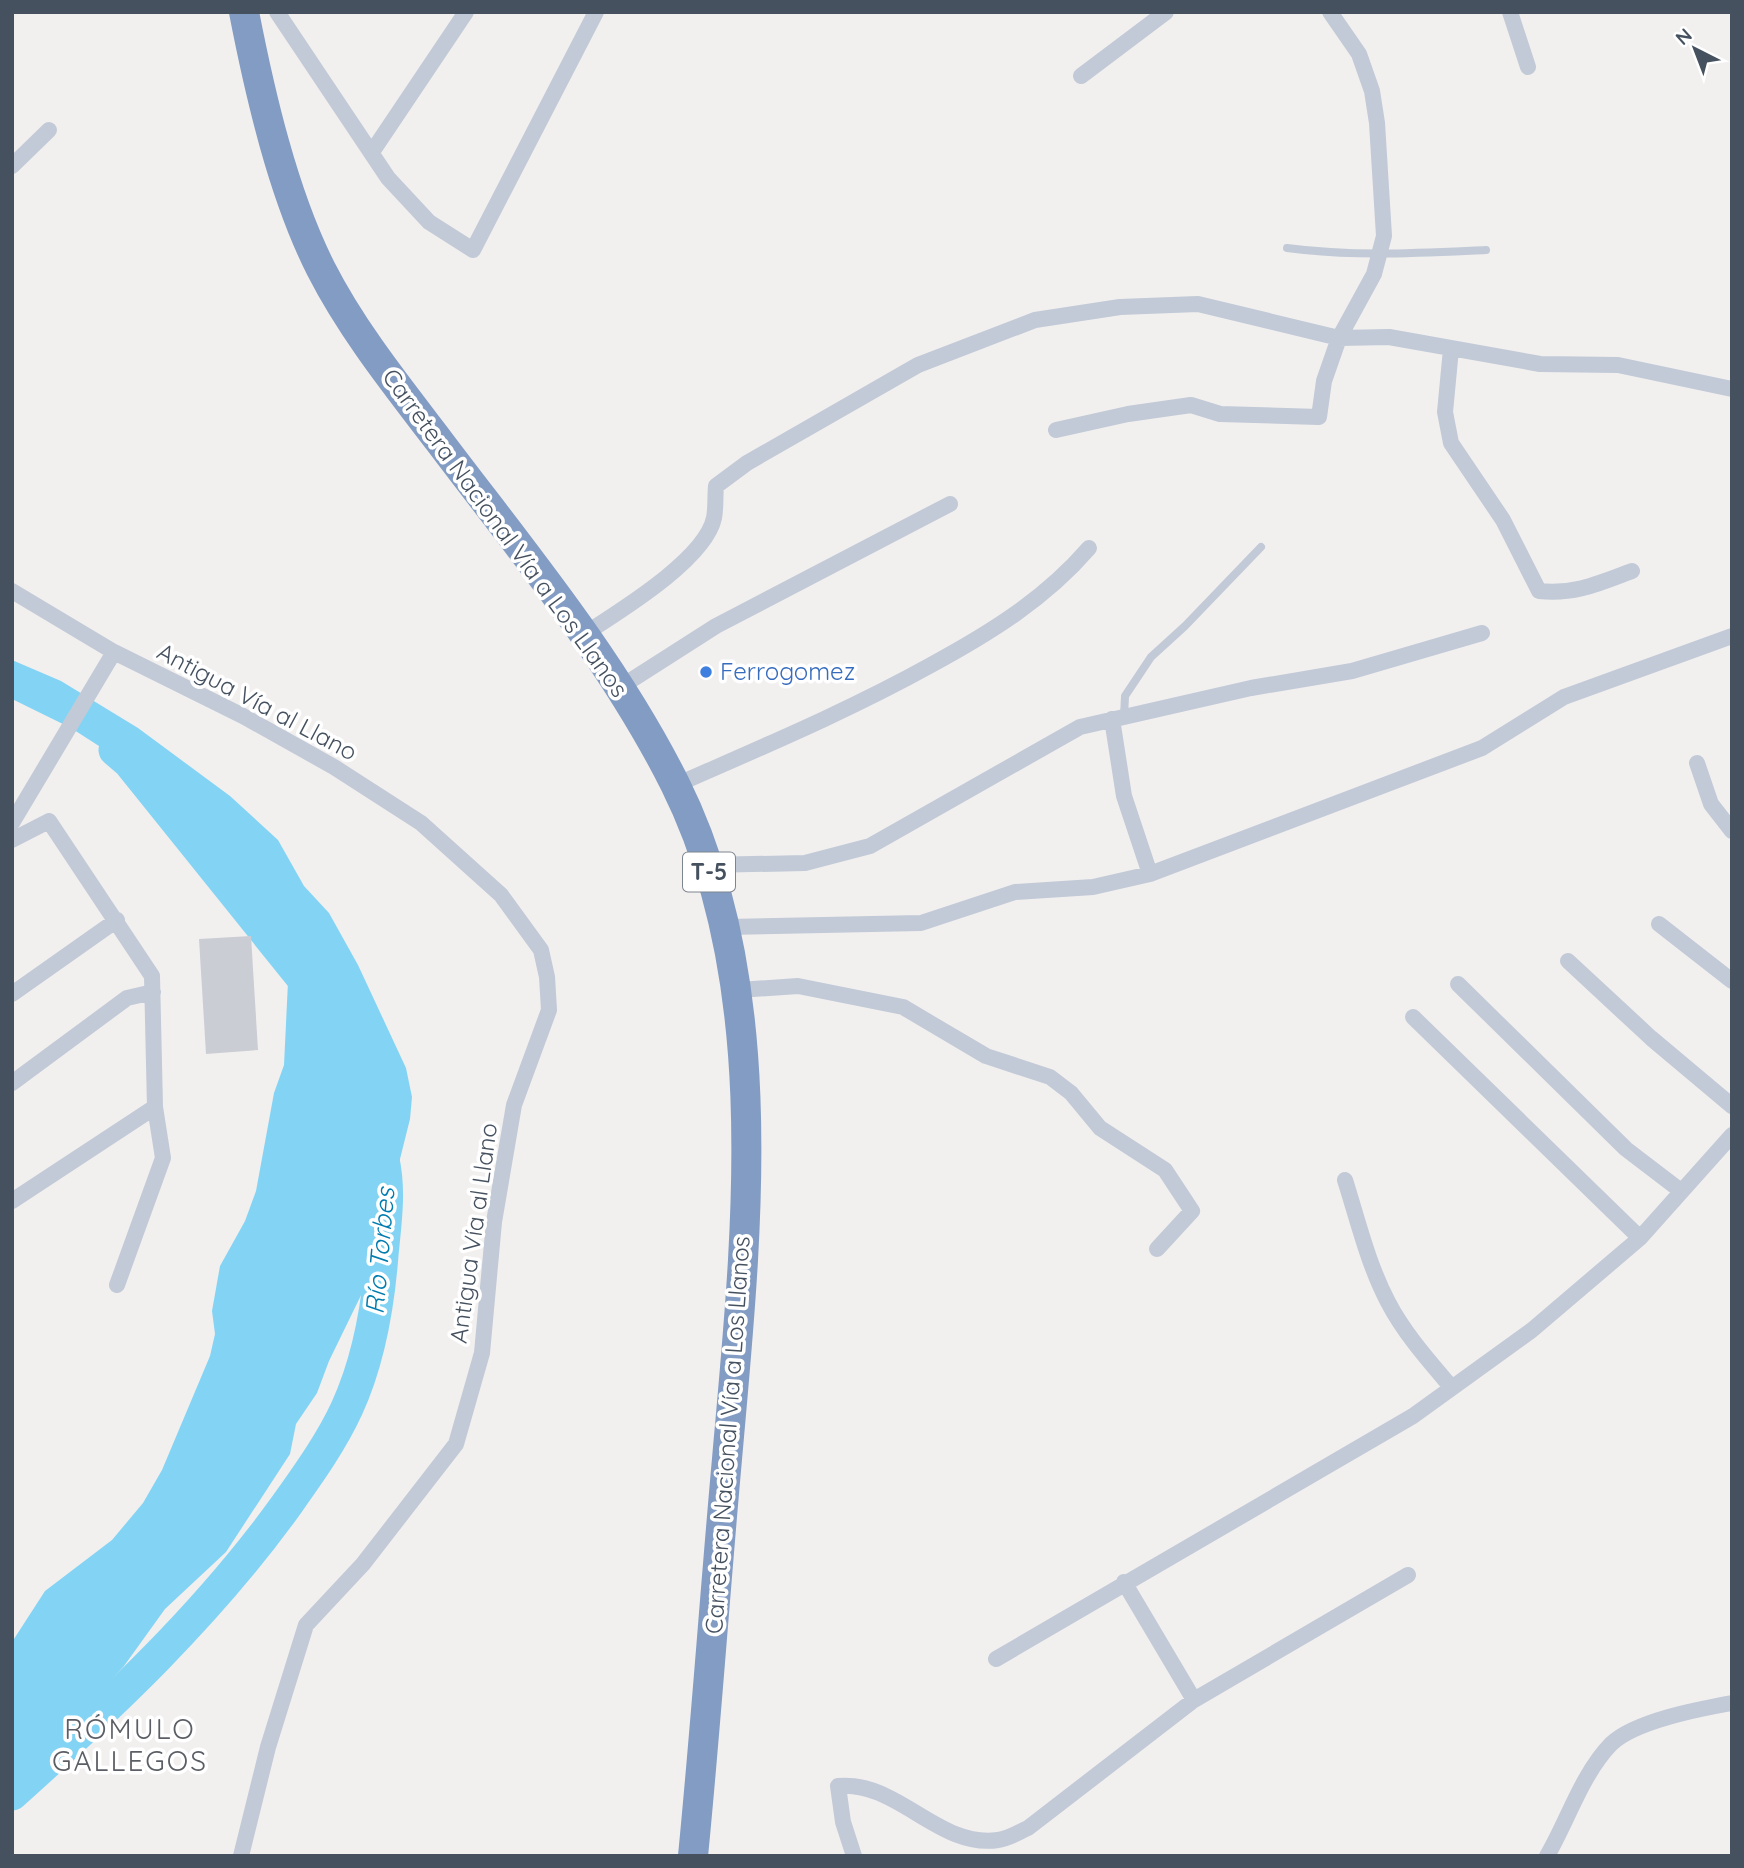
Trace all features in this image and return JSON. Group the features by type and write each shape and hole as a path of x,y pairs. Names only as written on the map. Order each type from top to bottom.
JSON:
{"highway":[{"name":"Carretera Nacional Vía a Los Llanos","path":"244,12 269,118 298,217 320,268 350,318 409,401 583,635 619,688 676,785 727,927 737,990 746,1150 739,1342 693,1856"}],"street":[{"path":"277,12 388,178 429,222 473,250 596,12"},
{"path":"372,152 466,12"},
{"path":"1081,76 1166,12"},
{"path":"1056,430 1128,414 1191,405 1220,414 1319,417 1324,381 1339,338 1366,290 1380,255 1384,236 1374,99 1359,54 1330,12"},
{"path":"1510,12 1528,67"},
{"path":"12,166 49,130"},
{"path":"583,635 657,586 698,546 714,520 716,486 747,463 905,372 1035,320 1120,307 1198,304 1339,338 1389,337 1540,365 1618,365 1732,388"},
{"path":"1451,349 1445,412 1451,443 1503,520 1539,591 1558,593 1581,590 1632,571"},
{"path":"619,688 716,626 950,504"},
{"path":"676,785 858,705 976,640 1040,597 1089,548"},
{"name":"Antigua Vía al Llano","path":"12,591 114,652 311,754 421,823 501,895 541,950 547,977 549,1010 514,1105 494,1222 482,1353 456,1444 371,1554 306,1625 268,1747 241,1856"},
{"path":"707,866 805,863 870,846 1080,727 1251,688 1352,671 1482,633"},
{"path":"727,927 920,923 1015,892 1093,887 1150,874 1482,748 1564,697 1732,636"},
{"path":"12,823 114,652"},
{"path":"1118,718 1124,796 1150,874"},
{"path":"1697,762 1711,804 1732,831"},
{"path":"12,840 49,821 152,976 155,1107 163,1158 117,1285"},
{"path":"12,994 117,920"},
{"path":"1659,924 1732,981"},
{"path":"1568,961 1651,1038 1732,1106"},
{"path":"1458,984 1626,1149 1681,1191"},
{"path":"737,990 798,986 903,1007 986,1056 1050,1077 1071,1093 1100,1128 1165,1170 1186,1198 1192,1211 1157,1249"},
{"path":"12,1083 127,998 153,992"},
{"path":"1413,1017 1640,1238"},
{"path":"12,1200 155,1107"},
{"path":"996,1659 1124,1581 1413,1416 1532,1330 1640,1238 1732,1135"},
{"path":"1345,1180 1367,1254 1388,1303 1415,1343 1452,1388"},
{"path":"854,1856 843,1822 838,1786 857,1784 876,1791 968,1840 999,1840 1028,1828 1194,1700 1408,1575"},
{"path":"1124,1581 1194,1700"},
{"path":"1547,1856 1591,1773 1611,1744 1646,1725 1732,1703"},
{"path":"962,1856 968,1840"}],"lane":[{"path":"1287,248 1330,254 1380,255 1486,250"},
{"path":"1118,718 1125,696 1151,657 1185,626 1261,547"}],"water":[{"path":"12,660 61,681 138,728 230,796 278,840 304,886 329,913 358,965 406,1068 412,1097 410,1119 394,1183 371,1246 366,1285 329,1361 317,1393 296,1424 290,1454 226,1552 165,1609 124,1666 93,1700 81,1721 12,1783 12,1642 45,1591 112,1540 143,1503 162,1470 210,1356 215,1334 212,1311 220,1266 245,1221 256,1191 274,1093 284,1065 288,982 263,906 219,849 174,804 116,757 71,728 12,699"}],"building":[{"path":"251,936 258,1050 206,1054 199,939"}],"waterway":[{"name":"Río Torbes","path":"115,750 129,762 305,981"},
{"name":"Río Torbes","path":"12,1794 121,1693 190,1622 255,1547 334,1434 355,1390 375,1314 386,1207 383,1160"}],"place":[{"name":"Ferrogomez","path":"706,672"}],"district":[{"name":"RÓMULO GALLEGOS","path":"130,1745"}]}
